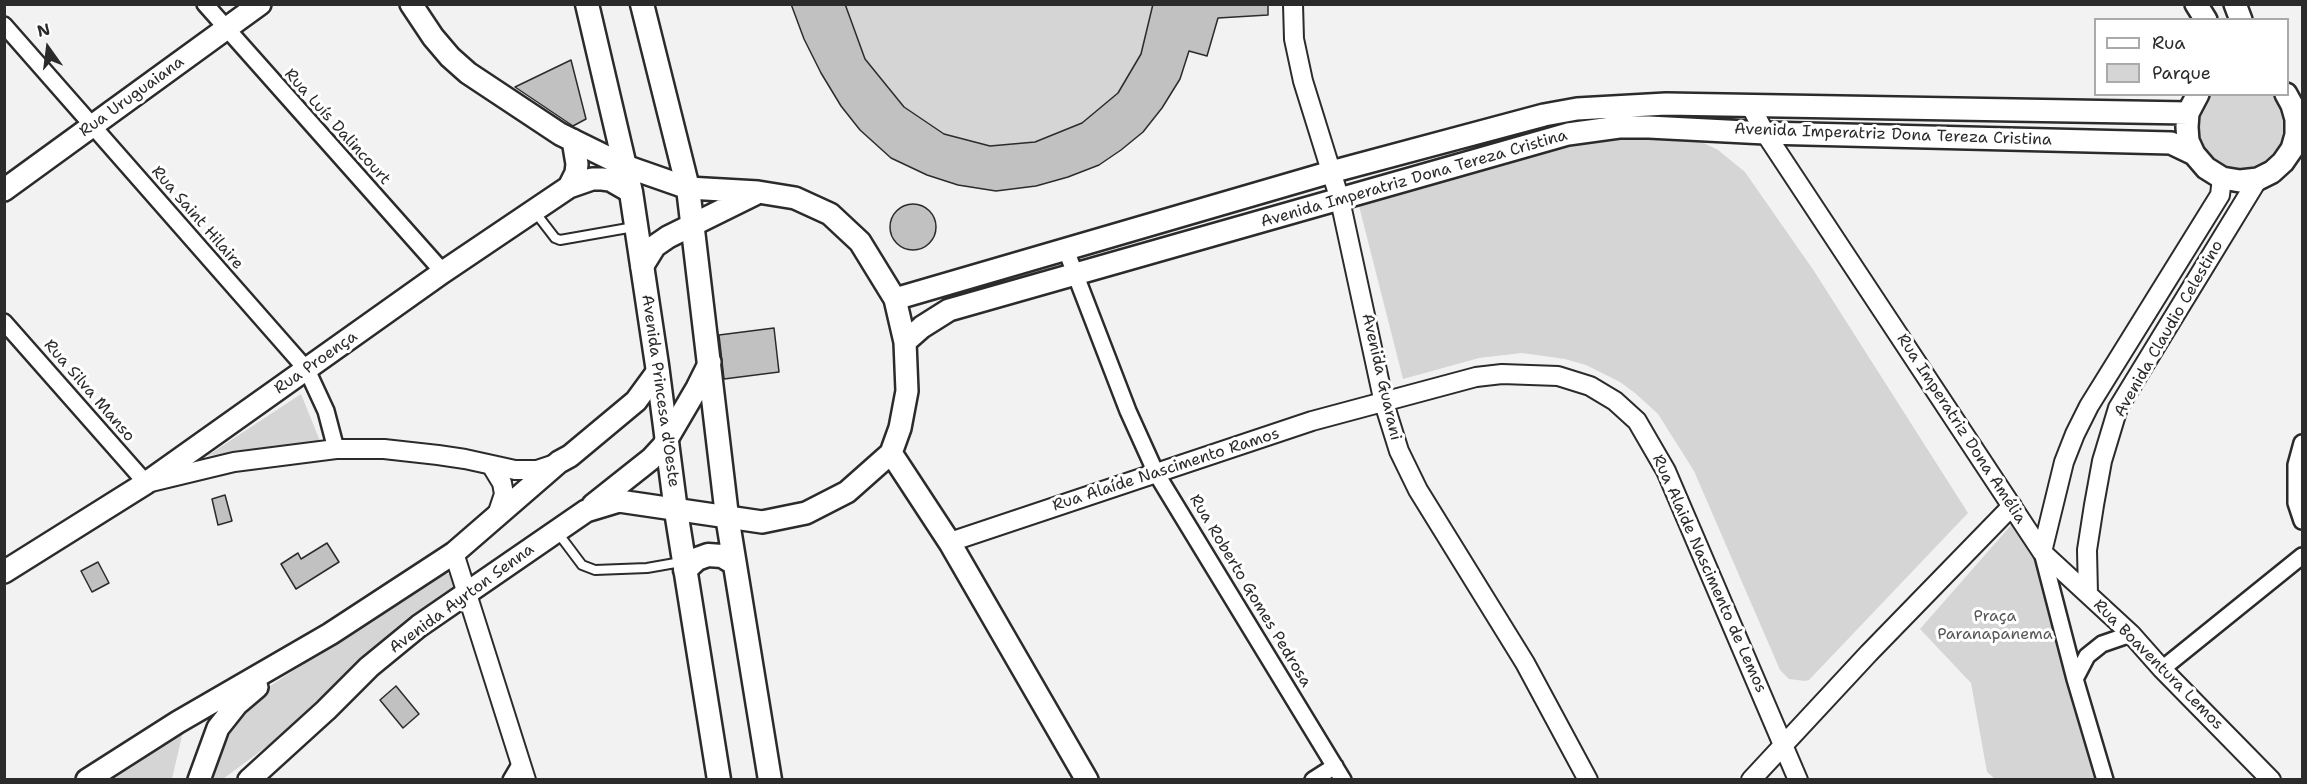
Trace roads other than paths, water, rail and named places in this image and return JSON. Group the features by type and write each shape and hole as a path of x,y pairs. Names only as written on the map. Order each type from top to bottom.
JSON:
{"main road":[{"name":"Rua Uruguaiana","path":"4,190 260,4"},
{"path":"411,4 450,57 468,73 560,134 625,166 688,189 758,192 795,198 830,214 860,242 895,299 905,342 907,391 900,429 891,453 950,542 1087,780"},
{"name":"Avenida Princesa d'Oeste","path":"587,4 631,192 676,511 719,780"},
{"path":"642,4 688,189 694,225 727,516 770,780"},
{"path":"2196,4 2205,18"},
{"path":"2193,104 2187,134 2194,154 2206,168 2222,178 2240,181 2258,179 2272,172 2292,149 2299,134 2293,102"},
{"name":"Avenida Imperatriz Dona Tereza Cristina","path":"895,299 1331,172 1544,115 1577,109 1640,104 1751,107 2193,104"},
{"name":"Avenida Imperatriz Dona Tereza Cristina","path":"905,342 922,327 949,310 1568,134 1619,127 2171,143 2194,154"},
{"path":"569,187 576,173 577,164 573,140"},
{"name":"Rua Proença","path":"4,572 146,483 443,272 569,187 592,179 602,179 610,180 631,192"},
{"path":"642,267 656,246 668,237 758,192"},
{"path":"586,511 651,459 667,439 710,362"},
{"path":"87,780 178,722 330,634 454,553 559,462 570,456 636,401 658,371"},
{"name":"Avenida Ayrton Senna","path":"249,780 326,710 369,667 418,626 586,511 619,501 762,522 806,513 847,492 891,453"},
{"path":"685,566 708,555 722,556 734,563"},
{"path":"199,780 218,728 237,704 330,634"},
{"path":"271,780 326,710"}],"street":[{"name":"Rua Luís Dalincourt","path":"205,4 443,272"},
{"name":"Avenida Guarani","path":"1293,4 1294,39 1303,81 1340,200 1384,403 1398,451 1418,490 1526,663 1588,780"},
{"name":"Rua Saint Hilaire","path":"4,25 307,370 326,411 336,449"},
{"name":"Rua Imperatriz Dona Amélia","path":"1751,107 1765,133 2043,552 2075,679 2105,780"},
{"name":"Avenida Claudio Celestino","path":"2043,552 2064,462 2075,434 2089,406 2220,195 2222,178"},
{"name":"Avenida Claudio Celestino","path":"2088,594 2087,550 2094,505 2102,461 2118,408 2258,179"},
{"name":"Rua Roberto Gomes Pedrosa","path":"1066,250 1128,411 1156,473 1343,780"},
{"name":"Rua Silva Manso","path":"4,322 146,483"},
{"name":"Rua Alaide Nascimento de Lemos","path":"1384,403 1476,377 1512,374 1558,376 1590,386 1615,401 1637,422 1666,471 1798,780"},
{"name":"Rua Alaíde Nascimento Ramos","path":"950,542 1311,421 1384,403"},
{"path":"2302,442 2296,465 2296,503 2302,521"},
{"path":"146,483 234,462 336,449 384,449 438,455 525,471 537,470 559,462"},
{"path":"490,465 502,483 504,494 496,518"},
{"path":"1751,780 2012,506"},
{"name":"Rua Boaventura Lemos","path":"2043,552 2131,634 2162,669 2271,780"},
{"path":"454,553 523,771 511,780"},
{"path":"2162,669 2302,556"},
{"path":"2075,679 2087,656 2094,650 2102,644 2131,634"},
{"path":"1312,780 1335,766"}],"lane":[{"path":"534,210 555,238 560,240 636,227"},
{"path":"557,531 582,565 595,570 685,566"}],"park label":[{"name":"Praça Paranapanema","path":"1995,626"}]}
